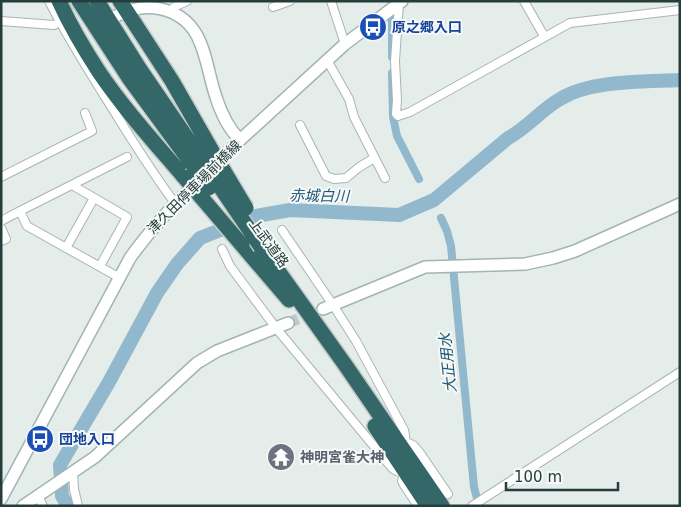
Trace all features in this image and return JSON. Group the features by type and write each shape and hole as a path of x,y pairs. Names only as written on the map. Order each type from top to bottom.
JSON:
{"highway":[{"path":"59,1 88,56 112,90 198,163 255,244"},
{"name":"上武道路","path":"79,1 129,78 198,163"},
{"name":"上武道路","path":"97,1 198,163 255,244 405,446 410,468 445,500"},
{"path":"120,10 172,81 198,163"},
{"name":"上武道路","path":"255,244 297,309 410,468 428,506"}],"street":[{"path":"49,1 133,142 175,203"},
{"path":"169,11 187,1"},
{"path":"274,7 290,1"},
{"path":"331,1 345,44"},
{"path":"524,1 544,36"},
{"path":"399,3 395,62 396,114 398,116 410,112 570,23 680,10"},
{"name":"津久田停車場前橋線","path":"1,499 130,258 145,237 175,203 240,140 345,44 399,3"},
{"path":"120,10 150,7 169,11 183,19 194,30 205,55 212,87 219,106 229,128 240,140"},
{"path":"1,21 54,25 60,22"},
{"path":"78,39 94,29"},
{"path":"328,60 349,99 354,117 384,178"},
{"path":"1,177 92,131 85,114"},
{"path":"300,126 326,176 334,179 346,178 374,158"},
{"path":"1,221 127,157"},
{"path":"72,185 127,217 100,266"},
{"path":"66,248 94,198"},
{"path":"328,307 425,267 525,264 553,258 575,251 680,204"},
{"path":"20,211 27,226 120,278"},
{"path":"1,228 6,239 1,241"},
{"path":"282,230 328,307 356,341 404,430 405,446 413,445 420,453 445,500"},
{"path":"222,249 230,266 276,328 392,468 401,472 410,468"},
{"path":"23,506 41,498 95,457 197,363 217,351 288,323"},
{"path":"474,505 680,372"},
{"path":"410,468 403,483 418,506"},
{"path":"73,473 78,506"}],"waterway":[{"name":"大正用水","path":"392,1 392,57"},
{"name":"大正用水","path":"392,73 393,117 397,136 419,179"},
{"name":"赤城白川","path":"68,506 62,496 60,465 109,382 157,293 177,264 200,238 256,216 290,210 399,215 434,200 508,138 560,99 587,88 602,85 680,80"},
{"name":"大正用水","path":"441,218 451,246 474,487 479,506"}],"tunnel":[{"path":"288,323 315,312"}],"place":[{"name":"原之郷入口","path":"373,27"},
{"name":"団地入口","path":"40,439"},
{"name":"神明宮雀大神","path":"281,457"}]}
